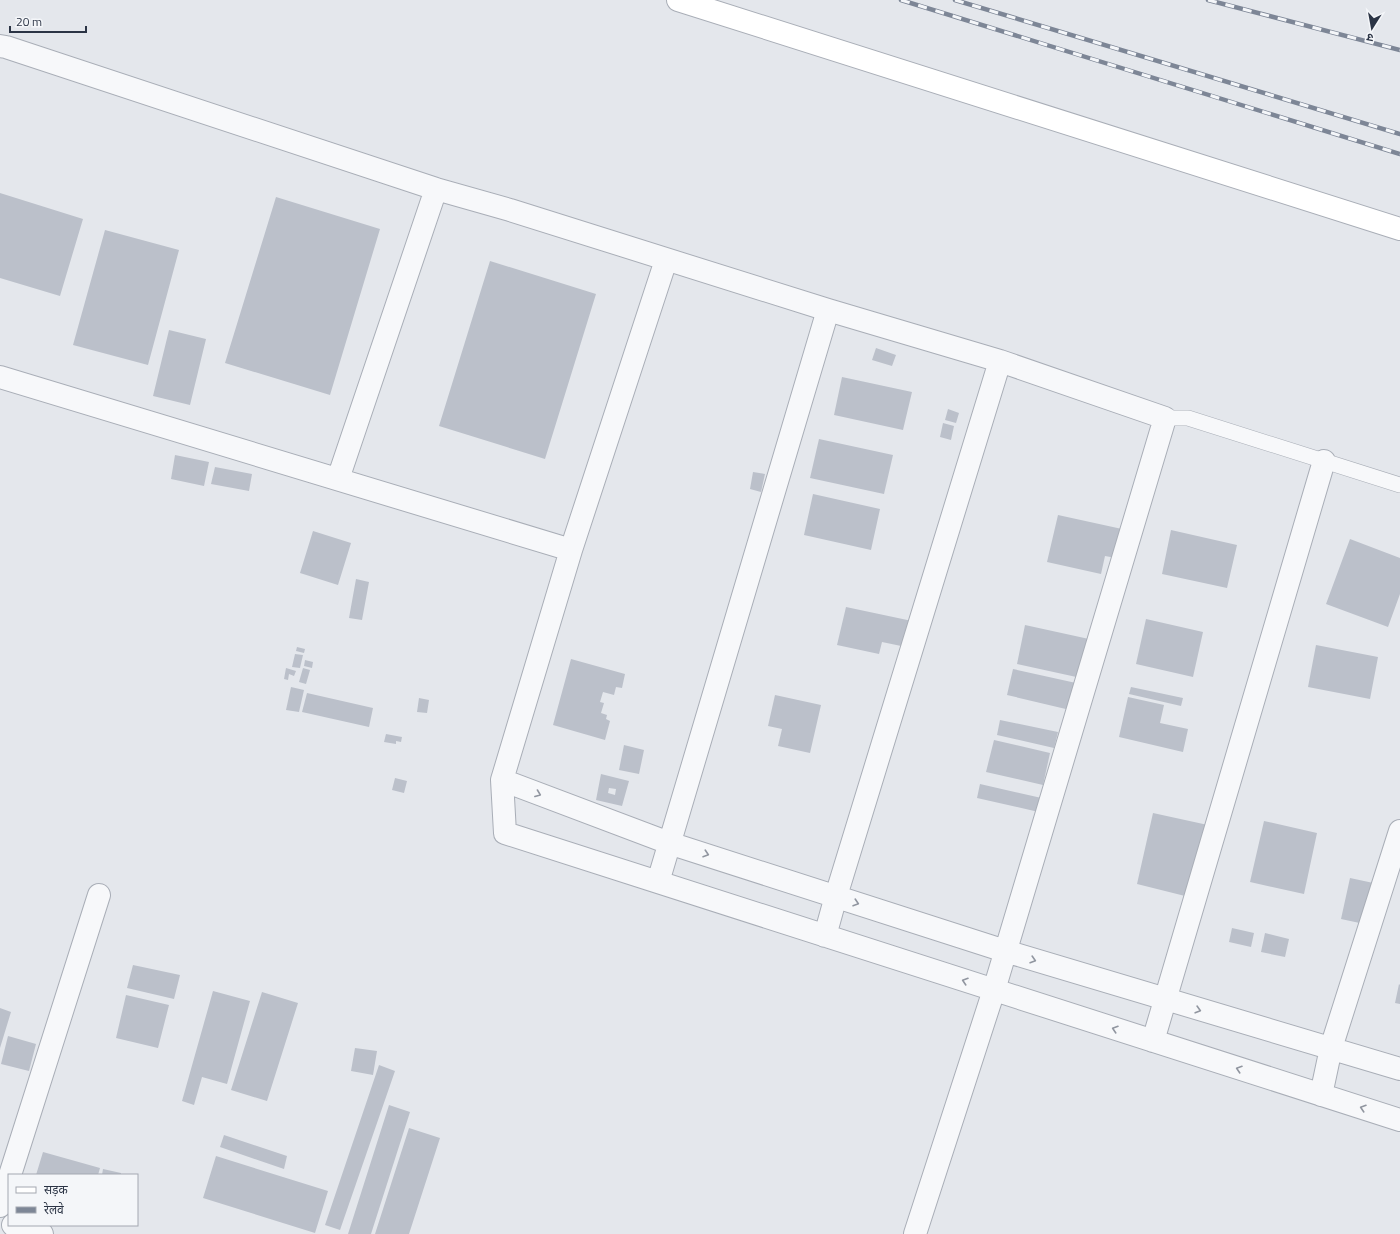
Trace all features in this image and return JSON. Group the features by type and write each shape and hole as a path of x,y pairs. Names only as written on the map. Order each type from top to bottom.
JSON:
{"street":[{"path":"678,0 1400,229"},
{"path":"0,46 284,137 436,189 510,210 828,310 1000,361 1165,418 994,990 915,1234"},
{"path":"338,479 436,189"},
{"path":"666,260 571,550 502,780 505,833 1400,1120"},
{"path":"658,882 828,310"},
{"path":"825,936 1000,361"},
{"path":"0,377 571,550"},
{"path":"1153,1041 1324,461"},
{"path":"502,780 669,842 1005,951 1400,1069"},
{"path":"1321,1095 1331,1048 1400,831"},
{"path":"10,1174 99,895"},
{"path":"0,1206 8,1181"},
{"path":"16,1226 42,1234"}],"lane":[{"path":"1165,418 1188,418 1400,485"}],"building":[{"path":"0,193 83,219 60,296 0,278"},
{"path":"276,197 380,229 330,395 225,363"},
{"path":"105,230 179,250 148,365 73,345"},
{"path":"490,261 596,294 545,459 439,426"},
{"path":"169,330 206,339 190,405 153,396"},
{"path":"876,348 896,355 892,366 872,360"},
{"path":"842,377 912,392 903,430 834,415"},
{"path":"948,409 959,413 956,423 945,420"},
{"path":"943,423 954,426 951,440 940,437"},
{"path":"819,439 893,455 884,494 810,478"},
{"path":"175,455 209,462 204,486 171,479"},
{"path":"215,467 252,474 249,491 211,484"},
{"path":"753,472 765,474 761,492 750,489"},
{"path":"813,494 880,509 871,550 804,535"},
{"path":"1058,515 1122,529 1116,558 1105,556 1101,574 1047,562"},
{"path":"1171,530 1237,545 1227,588 1162,574"},
{"path":"313,531 351,543 338,585 300,573"},
{"path":"1350,539 1400,558 1400,594 1388,627 1326,604"},
{"path":"356,579 369,582 362,620 349,618"},
{"path":"846,607 912,621 906,647 882,642 879,654 837,645"},
{"path":"1146,619 1203,632 1193,677 1136,664"},
{"path":"1025,625 1089,639 1081,678 1017,664"},
{"path":"1316,645 1378,657 1370,699 1308,687"},
{"path":"297,647 305,649 304,653 296,651"},
{"path":"295,654 303,655 300,668 292,667"},
{"path":"571,659 625,674 622,688 616,687 614,695 603,692 600,702 604,703 601,713 607,715 606,719 610,721 605,740 553,725"},
{"path":"305,660 313,662 312,668 304,666"},
{"path":"286,668 296,671 294,676 289,674 288,680 284,679"},
{"path":"303,668 310,670 306,684 299,682"},
{"path":"1013,669 1076,683 1070,710 1007,695"},
{"path":"291,687 304,690 299,712 286,710"},
{"path":"1131,687 1183,698 1181,706 1129,694"},
{"path":"307,693 373,708 369,727 302,712"},
{"path":"775,695 821,705 810,753 778,746 782,729 768,726"},
{"path":"1128,697 1164,705 1160,723 1188,729 1183,752 1119,737"},
{"path":"419,698 429,700 427,713 417,712"},
{"path":"1000,720 1058,732 1054,748 997,735"},
{"path":"386,734 402,737 401,742 396,741 396,744 384,742"},
{"path":"994,740 1050,753 1043,785 986,772"},
{"path":"624,745 644,750 639,774 619,770"},
{"path":"601,774 629,781 622,806 596,800","holes":["609,788 616,789 615,795 608,793"]},
{"path":"395,778 407,781 404,793 392,790"},
{"path":"980,784 1046,799 1043,813 977,798"},
{"path":"1153,813 1217,827 1201,900 1137,884"},
{"path":"1264,821 1317,833 1304,894 1250,882"},
{"path":"1350,878 1378,884 1369,925 1341,919"},
{"path":"1232,928 1254,933 1251,947 1229,942"},
{"path":"1265,933 1289,939 1285,957 1261,952"},
{"path":"133,965 180,975 174,999 127,988"},
{"path":"1399,984 1400,985 1400,1004 1395,1003"},
{"path":"213,991 250,1001 227,1084 202,1077 194,1105 182,1101"},
{"path":"262,992 298,1003 267,1101 231,1090"},
{"path":"126,995 169,1005 158,1048 116,1038"},
{"path":"0,1008 11,1012 0,1048"},
{"path":"8,1036 36,1044 29,1071 1,1064"},
{"path":"355,1048 377,1051 373,1075 351,1071"},
{"path":"379,1065 395,1071 340,1230 325,1225"},
{"path":"389,1105 410,1112 371,1234 348,1234"},
{"path":"409,1128 440,1138 409,1234 375,1234"},
{"path":"224,1135 287,1156 284,1169 220,1147"},
{"path":"43,1152 100,1168 98,1174 36,1174"},
{"path":"216,1156 328,1191 315,1233 203,1198"},
{"path":"103,1169 121,1173 121,1174 102,1174"}],"railway":[{"path":"901,0 1400,154"},
{"path":"955,0 1400,134"},
{"path":"1208,0 1400,50"}]}
